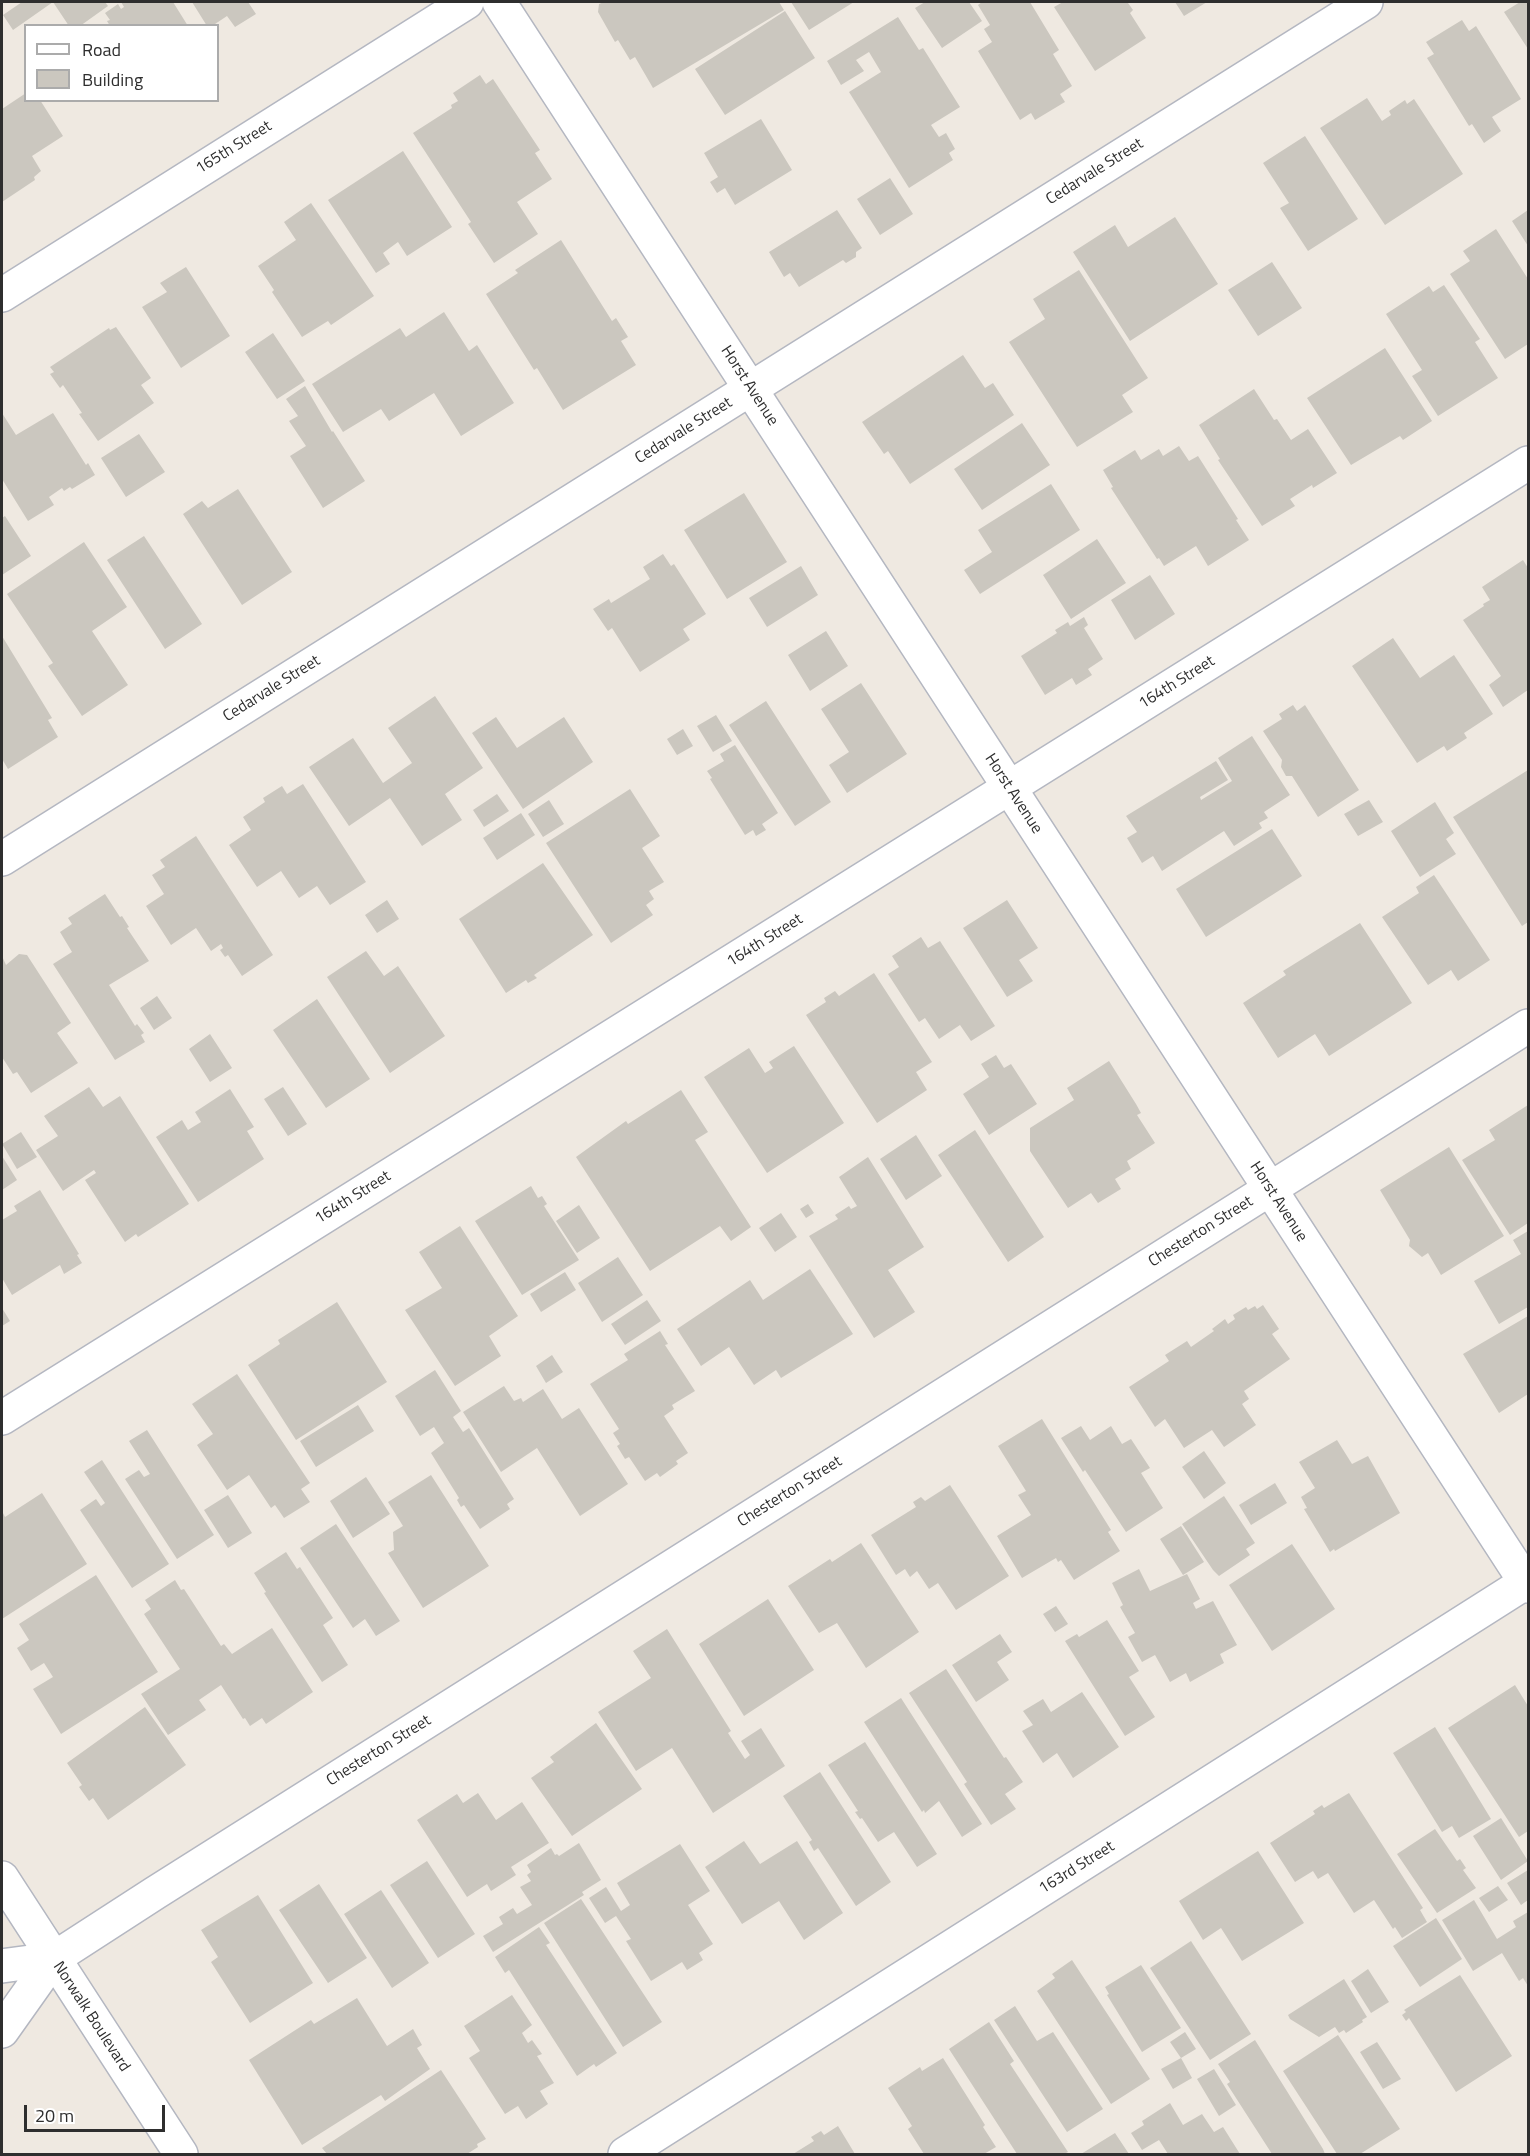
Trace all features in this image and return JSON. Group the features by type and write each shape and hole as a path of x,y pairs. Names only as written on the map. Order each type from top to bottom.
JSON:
{"street":[{"name":"165th Street","path":"2,295 467,2"},
{"name":"Horst Avenue","path":"499,2 1528,1583"},
{"name":"Cedarvale Street","path":"2,860 1366,2"},
{"name":"164th Street","path":"2,1418 1528,463"},
{"name":"Chesterton Street","path":"53,1959 1528,1026"},
{"name":"163rd Street","path":"625,2154 1528,1583"},
{"name":"Norwalk Boulevard","path":"2,1878 181,2154"},
{"path":"2,1966 53,1959"},
{"path":"2,2031 53,1959"}],"building":[{"path":"22,2 53,2 13,30 3,15"},
{"path":"53,2 105,2 108,6 83,24 68,24"},
{"path":"121,2 173,2 187,24 109,24 107,21 110,20 105,13 118,4 121,9 124,7"},
{"path":"192,2 248,2 256,14 235,27 227,16 215,24 206,24"},
{"path":"604,2 779,2 784,10 653,88 635,57 630,60 618,40 615,42 598,12 599,4"},
{"path":"791,2 854,2 809,30"},
{"path":"925,2 969,2 982,21 942,48 915,8"},
{"path":"982,2 1030,2 1059,50 1053,54 1072,86 1060,94 1065,102 1035,120 1031,113 1020,120 978,51 992,42 984,29 990,25 978,5"},
{"path":"1063,2 1130,2 1128,3 1133,10 1130,13 1146,38 1095,71 1054,7"},
{"path":"1175,2 1207,2 1184,16"},
{"path":"1520,2 1528,2 1528,49 1504,12"},
{"path":"785,11 815,58 725,115 695,69"},
{"path":"898,17 919,50 923,48 960,107 931,125 939,137 946,133 955,149 949,153 953,160 909,188 849,92 881,72 869,52 856,60 864,71 841,85 827,61"},
{"path":"1462,20 1469,31 1476,26 1521,99 1492,117 1501,131 1484,143 1472,124 1469,126 1427,58 1434,54 1426,42"},
{"path":"480,75 486,84 493,79 540,150 535,153 552,179 517,202 538,234 494,263 468,224 471,222 413,133 452,108 451,105 458,101 453,93"},
{"path":"24,94 24,102 41,102 63,136 32,156 41,171 34,177 35,180 2,202 2,109"},
{"path":"1367,98 1382,121 1391,115 1389,111 1405,100 1407,104 1414,99 1463,174 1385,225 1320,128"},
{"path":"761,119 792,170 735,205 725,188 717,193 710,182 718,177 704,153"},
{"path":"1305,136 1358,219 1308,251 1280,208 1289,203 1263,163"},
{"path":"403,151 452,227 407,256 398,242 383,253 390,264 376,273 328,200"},
{"path":"890,178 913,214 880,235 857,199"},
{"path":"311,203 374,296 331,325 328,321 302,337 258,266 296,240 284,222"},
{"path":"837,210 862,248 856,252 856,257 846,263 843,260 799,287 790,273 784,277 769,252"},
{"path":"1528,210 1528,246 1512,221"},
{"path":"1175,217 1218,284 1130,341 1073,252 1115,225 1128,247"},
{"path":"1496,229 1528,279 1528,344 1505,359 1450,274 1470,261 1463,251"},
{"path":"561,240 612,321 616,318 628,337 621,341 636,365 563,410 537,368 534,370 486,294 518,273 515,270"},
{"path":"1272,262 1302,308 1258,336 1228,290"},
{"path":"186,267 230,336 181,368 142,307 167,292 160,283"},
{"path":"1079,270 1148,378 1122,395 1133,412 1077,447 1009,342 1045,319 1033,299"},
{"path":"1444,285 1480,339 1475,342 1498,378 1438,416 1412,376 1422,370 1386,314 1429,286 1433,292"},
{"path":"444,312 469,351 477,345 514,403 461,436 434,393 389,421 381,409 343,432 312,384 400,328 406,337"},
{"path":"116,327 151,378 141,385 154,403 98,441 79,414 82,413 63,385 60,388 50,374 54,372 50,367 109,328 110,330"},
{"path":"273,333 305,381 277,399 245,352"},
{"path":"1385,348 1432,421 1403,440 1400,436 1351,465 1307,398"},
{"path":"963,355 985,388 993,383 1014,415 910,484 888,451 884,454 862,422"},
{"path":"305,386 365,481 323,508 290,456 306,446 289,421 298,416 286,399"},
{"path":"1254,389 1274,420 1277,419 1291,440 1308,429 1337,473 1290,499 1295,506 1262,526 1218,460 1220,459 1199,425"},
{"path":"2,413 16,435 53,413 86,465 88,463 95,475 72,489 70,487 64,491 62,488 49,497 54,505 28,521 2,479"},
{"path":"1022,423 1050,465 982,510 954,469"},
{"path":"139,434 165,472 126,497 101,458"},
{"path":"1179,446 1189,461 1198,456 1249,540 1208,566 1196,546 1164,566 1159,558 1157,559 1111,488 1113,487 1103,470 1135,450 1141,460 1159,449 1163,456"},
{"path":"1051,484 1080,530 980,594 964,570 992,552 978,530"},
{"path":"238,489 292,572 242,605 183,514 202,501 208,508"},
{"path":"744,493 787,562 727,599 684,530"},
{"path":"5,516 31,556 2,575 2,518"},
{"path":"144,536 202,624 165,649 107,560"},
{"path":"1097,539 1126,583 1071,619 1043,575"},
{"path":"84,542 127,607 92,631 128,685 82,716 48,666 53,663 7,594"},
{"path":"663,554 671,566 674,564 706,614 683,629 690,640 640,672 612,628 608,631 593,609 609,599 611,603 650,579 643,567"},
{"path":"1523,560 1528,568 1528,690 1503,707 1489,685 1501,676 1463,620 1490,600 1482,587"},
{"path":"801,566 818,595 767,627 749,598"},
{"path":"1150,575 1175,614 1135,640 1111,600"},
{"path":"1084,617 1088,625 1084,628 1103,659 1088,669 1092,675 1076,685 1072,678 1045,695 1021,656 1057,633 1055,630 1068,622 1070,626"},
{"path":"826,631 848,666 810,691 788,655"},
{"path":"2,636 52,718 48,720 58,737 8,769 2,759"},
{"path":"1393,638 1420,678 1454,655 1493,714 1464,733 1467,738 1447,751 1444,746 1417,763 1352,666"},
{"path":"861,683 907,754 847,793 829,765 849,752 821,709"},
{"path":"435,696 483,768 445,794 462,820 422,846 390,798 349,826 309,767 353,738 383,783 412,763 388,728"},
{"path":"766,701 831,802 795,826 729,725"},
{"path":"1293,705 1297,711 1305,705 1359,790 1318,817 1292,776 1286,776 1281,767 1282,760 1263,731 1282,719 1279,714"},
{"path":"716,715 732,741 713,752 697,726"},
{"path":"496,717 517,748 564,717 593,762 523,809 472,733"},
{"path":"683,729 693,746 677,755 667,739"},
{"path":"1252,736 1290,795 1264,812 1268,818 1259,823 1262,828 1234,846 1224,831 1162,871 1153,856 1142,863 1127,838 1137,832 1126,816 1216,761 1228,780 1200,797 1201,800 1232,781 1218,758"},
{"path":"735,745 778,813 762,824 766,830 756,836 753,830 745,835 707,771 724,761 720,754"},
{"path":"1528,770 1528,922 1522,926 1453,817"},
{"path":"303,784 366,882 330,905 317,886 299,898 281,871 257,887 229,845 251,830 243,817 265,802 263,798 282,786 287,794"},
{"path":"630,789 660,836 642,848 664,882 649,891 654,899 646,905 653,915 611,943 546,843"},
{"path":"497,794 509,811 484,827 473,810"},
{"path":"549,800 564,824 543,837 528,814"},
{"path":"1369,800 1383,822 1358,836 1344,814"},
{"path":"1435,802 1454,833 1446,839 1456,854 1420,877 1391,831"},
{"path":"521,813 535,835 497,860 483,838"},
{"path":"1272,829 1302,876 1206,937 1176,889"},
{"path":"196,836 273,955 242,976 228,955 225,957 220,950 223,948 221,944 211,951 196,928 171,945 146,906 164,894 152,875 165,867 160,860"},
{"path":"543,863 593,935 534,975 537,978 528,983 526,980 506,993 459,919"},
{"path":"1434,875 1490,960 1458,981 1451,970 1428,985 1382,917 1419,893 1416,887"},
{"path":"105,894 120,917 122,916 129,927 127,928 149,961 109,985 135,1026 137,1024 144,1033 141,1035 145,1042 115,1060 53,964 72,952 60,932 72,924 68,918"},
{"path":"387,900 399,919 377,933 365,915"},
{"path":"1007,900 1038,948 1019,960 1033,981 1007,997 963,928"},
{"path":"1360,923 1412,1003 1329,1056 1315,1034 1278,1058 1243,1003 1286,975 1283,971"},
{"path":"921,937 928,948 940,941 995,1026 971,1041 960,1025 939,1039 925,1018 919,1022 888,974 899,967 892,956"},
{"path":"366,951 384,976 398,966 445,1036 390,1073 327,977"},
{"path":"19,954 27,955 71,1023 57,1033 78,1063 31,1093 17,1072 13,1074 2,1057 2,956 6,965"},
{"path":"874,973 932,1062 916,1072 927,1090 877,1123 806,1015 826,1002 824,998 835,991 839,996"},
{"path":"157,996 172,1018 154,1030 140,1008"},
{"path":"317,999 370,1079 326,1108 273,1030"},
{"path":"210,1034 232,1068 210,1082 189,1049"},
{"path":"794,1046 844,1123 767,1173 704,1077 749,1048 765,1073 773,1068 769,1062"},
{"path":"996,1055 1004,1068 1011,1064 1037,1104 989,1135 963,1094 989,1077 981,1064"},
{"path":"1109,1061 1136,1104 1141,1113 1137,1115 1155,1143 1127,1161 1131,1169 1115,1179 1121,1189 1098,1203 1091,1193 1068,1208 1030,1151 1030,1128 1074,1100 1067,1088"},
{"path":"89,1087 103,1107 120,1096 189,1204 138,1237 136,1234 125,1242 85,1180 96,1173 94,1170 63,1191 36,1150 58,1136 44,1116"},
{"path":"283,1087 307,1124 288,1136 264,1099"},
{"path":"230,1089 254,1127 247,1131 264,1159 198,1202 156,1137 182,1120 188,1130 201,1122 195,1112"},
{"path":"681,1090 708,1132 695,1140 751,1227 731,1241 720,1226 650,1271 576,1157 626,1121 628,1124"},
{"path":"1528,1105 1528,1223 1510,1235 1462,1160 1495,1140 1489,1130"},
{"path":"975,1130 1044,1237 1008,1262 938,1155"},
{"path":"21,1132 37,1157 17,1169 2,1144"},
{"path":"916,1135 942,1176 906,1200 880,1159"},
{"path":"1449,1147 1504,1236 1441,1275 1428,1253 1422,1257 1409,1246 1410,1240 1380,1190"},
{"path":"2,1156 17,1180 2,1190"},
{"path":"868,1157 924,1247 888,1270 915,1312 874,1338 809,1236 838,1219 835,1215 849,1206 851,1209 857,1206 839,1177"},
{"path":"531,1186 538,1198 542,1196 547,1204 544,1206 579,1260 522,1295 475,1221"},
{"path":"40,1190 79,1254 77,1255 82,1263 64,1274 60,1265 12,1295 2,1278 2,1220 17,1211 14,1206"},
{"path":"808,1204 814,1213 806,1218 800,1209"},
{"path":"579,1205 600,1238 577,1253 556,1221"},
{"path":"781,1213 797,1237 775,1252 759,1228"},
{"path":"460,1226 518,1316 489,1336 501,1356 455,1386 405,1310 442,1288 419,1252"},
{"path":"1528,1231 1528,1307 1499,1324 1474,1281 1521,1254 1513,1240"},
{"path":"618,1257 643,1295 602,1322 578,1283"},
{"path":"810,1269 853,1334 781,1378 776,1370 754,1385 729,1347 701,1366 677,1329 750,1280 763,1300"},
{"path":"565,1272 576,1290 541,1312 530,1294"},
{"path":"647,1300 661,1321 625,1345 611,1324"},
{"path":"337,1302 387,1382 296,1440 248,1365 280,1344 278,1340"},
{"path":"1263,1305 1279,1329 1272,1334 1290,1359 1244,1391 1249,1399 1242,1404 1256,1425 1224,1447 1212,1430 1184,1448 1165,1419 1155,1427 1129,1387 1169,1361 1165,1355 1187,1341 1191,1347 1214,1331 1212,1329 1225,1319 1228,1324 1235,1319 1233,1315 1246,1307 1248,1310 1255,1306 1257,1309"},
{"path":"2,1308 10,1321 2,1326"},
{"path":"1528,1316 1528,1394 1499,1413 1463,1354"},
{"path":"660,1331 668,1344 665,1345 695,1391 672,1405 674,1409 664,1416 688,1453 676,1461 678,1464 660,1477 657,1473 645,1481 629,1457 625,1459 617,1446 620,1444 613,1433 619,1429 590,1384 628,1360 624,1354"},
{"path":"552,1355 563,1372 546,1383 536,1366"},
{"path":"435,1370 461,1411 453,1417 463,1432 469,1428 514,1499 507,1504 510,1509 480,1529 464,1505 461,1507 457,1500 459,1498 431,1453 444,1443 434,1427 420,1436 395,1396"},
{"path":"237,1374 310,1483 301,1489 310,1502 284,1518 275,1505 271,1508 249,1475 227,1490 197,1445 213,1434 192,1404"},
{"path":"504,1386 514,1401 521,1398 523,1402 543,1389 562,1419 579,1408 628,1484 580,1516 537,1448 501,1472 463,1412"},
{"path":"358,1405 374,1431 316,1467 300,1441"},
{"path":"1042,1419 1111,1530 1108,1532 1120,1551 1074,1580 1061,1560 1058,1562 1056,1558 1022,1578 997,1536 1031,1515 1018,1495 1026,1491 998,1446"},
{"path":"1081,1426 1090,1440 1111,1426 1122,1444 1131,1439 1150,1468 1141,1473 1163,1508 1126,1532 1061,1438"},
{"path":"147,1430 214,1535 177,1559 125,1479 139,1470 144,1477 150,1474 129,1441"},
{"path":"1337,1440 1352,1464 1368,1456 1400,1513 1330,1552 1304,1509 1307,1508 1301,1497 1315,1488 1299,1462"},
{"path":"1204,1451 1226,1483 1204,1499 1182,1467"},
{"path":"102,1460 169,1564 132,1588 80,1510 96,1499 101,1506 105,1503 84,1472"},
{"path":"431,1475 489,1566 423,1608 388,1553 394,1550 393,1532 403,1526 388,1502"},
{"path":"366,1477 390,1514 353,1538 330,1501"},
{"path":"1275,1483 1287,1503 1251,1525 1239,1505"},
{"path":"950,1485 1009,1576 956,1610 938,1583 929,1589 917,1571 910,1577 905,1569 896,1575 871,1535 916,1507 913,1502 921,1497 925,1501"},
{"path":"42,1493 87,1564 2,1619 2,1511 5,1517"},
{"path":"228,1495 252,1533 228,1548 204,1510"},
{"path":"1224,1496 1255,1543 1246,1549 1250,1555 1219,1576 1182,1524"},
{"path":"336,1524 400,1621 376,1636 365,1619 353,1628 300,1548"},
{"path":"1181,1526 1204,1562 1183,1575 1160,1539"},
{"path":"861,1543 919,1632 866,1668 837,1623 819,1633 788,1586 830,1559 832,1562"},
{"path":"1292,1544 1335,1609 1272,1651 1229,1585"},
{"path":"286,1552 297,1569 300,1567 333,1618 323,1625 348,1665 322,1682 264,1593 266,1592 254,1573"},
{"path":"1139,1569 1150,1591 1187,1574 1200,1599 1193,1603 1196,1609 1213,1601 1237,1645 1220,1654 1224,1663 1190,1682 1186,1673 1170,1682 1155,1655 1142,1662 1128,1637 1135,1633 1120,1607 1123,1605 1112,1583"},
{"path":"96,1575 158,1672 61,1734 33,1689 53,1677 44,1663 31,1671 17,1648 29,1640 19,1624"},
{"path":"175,1580 181,1590 184,1589 221,1646 224,1644 232,1654 272,1628 313,1692 266,1724 262,1718 250,1726 221,1685 199,1700 206,1710 168,1735 141,1694 180,1669 144,1614 151,1609 145,1600"},
{"path":"768,1599 814,1670 744,1716 699,1644"},
{"path":"1056,1606 1068,1624 1055,1632 1043,1614"},
{"path":"1107,1620 1139,1671 1129,1677 1155,1717 1125,1736 1065,1641 1077,1634 1079,1637"},
{"path":"667,1629 731,1731 728,1733 745,1759 750,1755 741,1741 761,1728 785,1766 713,1813 672,1748 636,1771 598,1712 651,1678 633,1651"},
{"path":"1000,1634 1012,1652 997,1662 1009,1680 976,1702 952,1665"},
{"path":"946,1669 1004,1758 1006,1757 1023,1782 1005,1794 1016,1809 991,1825 964,1784 967,1782 909,1693"},
{"path":"1515,1685 1528,1706 1528,1831 1519,1837 1448,1728"},
{"path":"1082,1692 1119,1747 1073,1778 1057,1753 1043,1763 1022,1731 1033,1725 1023,1711 1043,1699 1051,1712"},
{"path":"901,1698 982,1824 962,1837 939,1801 925,1813 924,1810 922,1812 864,1722"},
{"path":"145,1707 186,1765 108,1820 93,1798 89,1801 79,1787 82,1785 67,1763"},
{"path":"596,1723 642,1789 572,1836 531,1778 554,1762 550,1757"},
{"path":"1435,1727 1491,1819 1459,1838 1452,1826 1442,1832 1393,1753"},
{"path":"865,1742 937,1854 917,1867 894,1832 878,1842 862,1818 860,1819 855,1812 858,1811 828,1765"},
{"path":"820,1772 891,1882 856,1906 818,1848 814,1851 809,1842 812,1840 783,1796"},
{"path":"478,1793 496,1820 522,1802 549,1843 511,1867 516,1875 491,1891 487,1884 467,1897 417,1820 457,1794 463,1803"},
{"path":"1349,1793 1423,1908 1420,1910 1427,1922 1402,1938 1395,1927 1393,1929 1374,1900 1354,1913 1328,1873 1318,1879 1313,1871 1295,1882 1270,1843 1315,1814 1313,1811 1322,1805 1324,1808"},
{"path":"1501,1818 1528,1861 1501,1880 1473,1836"},
{"path":"1435,1829 1457,1861 1460,1859 1466,1868 1463,1870 1476,1888 1437,1913 1397,1854"},
{"path":"744,1841 760,1864 797,1841 843,1913 804,1940 779,1901 742,1924 705,1867"},
{"path":"579,1843 601,1880 582,1892 584,1895 493,1952 483,1936 503,1924 499,1917 513,1908 517,1914 532,1905 520,1887 531,1881 527,1875 531,1872 527,1865 551,1848 555,1855 559,1856"},
{"path":"680,1844 710,1891 688,1905 713,1944 699,1953 703,1960 687,1970 682,1962 651,1981 626,1941 631,1939 616,1916 605,1923 589,1898 606,1887 621,1911 630,1905 617,1883"},
{"path":"1258,1851 1304,1923 1242,1961 1221,1928 1203,1940 1179,1901"},
{"path":"427,1861 475,1934 438,1958 390,1885"},
{"path":"1528,1870 1528,1900 1521,1905 1507,1883"},
{"path":"319,1884 367,1958 328,1983 279,1910"},
{"path":"1498,1886 1508,1900 1489,1912 1479,1898"},
{"path":"381,1890 429,1963 392,1988 344,1914"},
{"path":"258,1895 313,1983 250,2023 211,1962 218,1957 201,1930"},
{"path":"581,1899 662,2022 623,2047 544,1923"},
{"path":"1474,1900 1497,1939 1516,1927 1513,1921 1528,1912 1528,1986 1523,1978 1519,1981 1502,1953 1473,1971 1442,1920"},
{"path":"1436,1918 1462,1959 1420,1987 1393,1946"},
{"path":"539,1927 550,1943 546,1945 617,2053 596,2067 594,2064 577,2076 509,1970 505,1973 495,1957"},
{"path":"1191,1941 1251,2034 1210,2060 1150,1968"},
{"path":"1072,1960 1150,2079 1111,2104 1037,1991 1055,1978 1052,1974"},
{"path":"1141,1965 1181,2028 1142,2052 1107,1995 1109,1994 1105,1987"},
{"path":"1368,1969 1389,2002 1371,2013 1351,1981"},
{"path":"1460,1975 1512,2056 1456,2092 1409,2018 1406,2021 1402,2015 1406,2012 1404,2010"},
{"path":"1344,1979 1367,2017 1362,2020 1363,2022 1346,2033 1344,2030 1339,2033 1335,2027 1319,2037 1290,2019 1288,2015"},
{"path":"512,1995 532,2025 522,2033 528,2043 532,2040 542,2054 537,2056 554,2083 540,2091 548,2104 526,2119 518,2106 505,2114 469,2058 480,2051 464,2026"},
{"path":"357,1998 387,2046 413,2029 422,2045 417,2048 430,2069 385,2101 381,2095 302,2145 249,2060 311,2020 314,2024"},
{"path":"1015,2006 1037,2041 1053,2032 1103,2109 1067,2132 994,2020"},
{"path":"989,2022 1014,2061 1010,2064 1068,2152 1064,2154 1017,2154 949,2049"},
{"path":"1185,2032 1196,2049 1181,2058 1170,2042"},
{"path":"1338,2035 1400,2129 1360,2154 1337,2154 1283,2071"},
{"path":"1255,2040 1325,2154 1272,2154 1227,2084 1230,2082 1218,2064"},
{"path":"1377,2042 1401,2079 1383,2089 1360,2052"},
{"path":"943,2058 985,2125 983,2127 996,2147 984,2154 924,2154 908,2129 912,2126 888,2088 920,2067 922,2071"},
{"path":"1181,2058 1192,2078 1173,2089 1161,2069"},
{"path":"1214,2069 1236,2105 1219,2116 1197,2079"},
{"path":"441,2070 486,2139 477,2144 478,2147 467,2154 327,2154 322,2148"},
{"path":"1170,2103 1183,2125 1202,2114 1214,2132 1223,2127 1240,2154 1168,2154 1159,2140 1142,2150 1131,2133 1144,2125 1142,2121"},
{"path":"838,2126 855,2154 793,2154 814,2141 811,2137 821,2131 824,2135"},
{"path":"1115,2133 1129,2154 1081,2154"}]}
